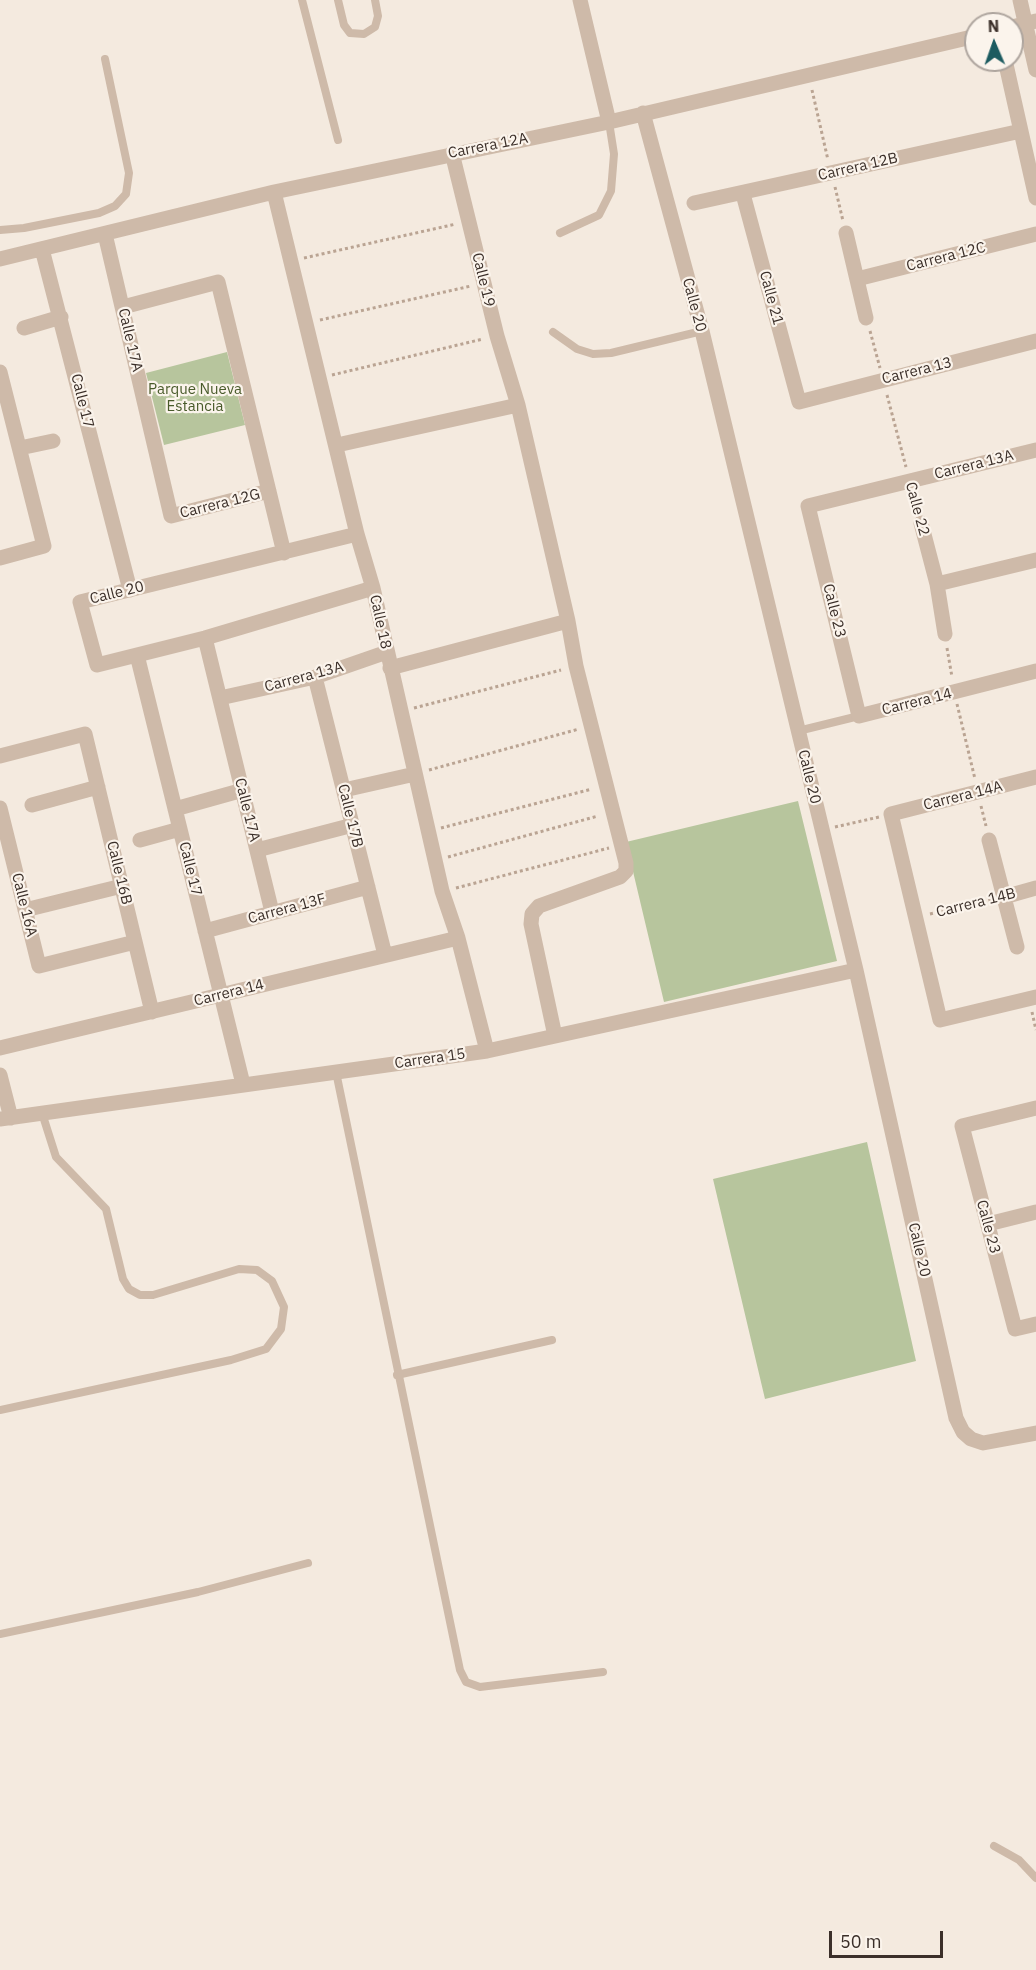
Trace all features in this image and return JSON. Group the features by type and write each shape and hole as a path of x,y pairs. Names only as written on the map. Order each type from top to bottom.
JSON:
{"street":[{"path":"580,0 609,122"},
{"path":"1020,0 1036,70"},
{"name":"Carrera 12A","path":"0,259 274,192 609,122 964,39"},
{"path":"1008,72 1036,198"},
{"name":"Calle 20","path":"643,113 702,331 856,970 956,1418 963,1432 971,1439 983,1443 999,1442 1036,1433"},
{"name":"Carrera 12B","path":"694,202 743,194 831,172 1021,131"},
{"name":"Calle 19","path":"452,153 496,336 518,405 568,621"},
{"name":"Calle 18","path":"274,192 318,378 373,588 442,891 458,938 487,1051"},
{"name":"Calle 21","path":"743,194 799,402"},
{"path":"846,233 866,318"},
{"name":"Calle 17A","path":"105,234 171,516"},
{"name":"Carrera 12C","path":"857,279 1036,234"},
{"name":"Calle 17","path":"42,249 130,590"},
{"path":"123,307 218,282 284,553"},
{"path":"24,328 61,317"},
{"name":"Carrera 13","path":"799,402 1036,341"},
{"path":"0,372 2,394 20,448 44,546 0,558"},
{"path":"337,445 518,405"},
{"path":"20,448 53,441"},
{"name":"Carrera 13A","path":"808,506 1036,450"},
{"name":"Carrera 12G","path":"171,516 269,491"},
{"name":"Calle 23","path":"808,506 859,717"},
{"name":"Calle 22","path":"921,523 937,584 945,634"},
{"name":"Calle 20","path":"357,534 80,602 97,665 205,638 373,588"},
{"path":"937,584 1036,560"},
{"path":"390,668 568,621 576,666 622,845 626,871 620,877 539,906 532,914 531,924 555,1036"},
{"name":"Calle 17A","path":"205,638 272,912"},
{"name":"Carrera 13A","path":"220,698 315,677 387,652"},
{"name":"Calle 17","path":"137,655 243,1084"},
{"name":"Carrera 14","path":"859,717 1036,671"},
{"name":"Calle 17B","path":"315,677 385,955"},
{"name":"Calle 16B","path":"0,756 85,734 152,1012"},
{"path":"344,789 415,774"},
{"name":"Carrera 14A","path":"891,814 1036,777"},
{"path":"32,805 98,787"},
{"path":"176,809 243,790"},
{"name":"Calle 16A","path":"0,808 5,850 25,910 39,966 135,942"},
{"path":"891,814 940,1020 1036,997"},
{"path":"257,850 353,825"},
{"path":"140,840 180,829"},
{"path":"989,840 1017,947"},
{"path":"25,910 122,886"},
{"name":"Carrera 13F","path":"206,931 368,887"},
{"name":"Carrera 14B","path":"1004,897 1036,888"},
{"name":"Carrera 14","path":"0,1048 458,938"},
{"name":"Carrera 15","path":"6,1119 487,1051 856,970"},
{"path":"0,1076 6,1119"},
{"name":"Calle 23","path":"1036,1108 962,1126 1015,1329 1036,1324"},
{"path":"988,1224 1036,1212"}],"lane":[{"path":"302,0 338,140"},
{"path":"338,0 344,25 350,33 364,34 375,27 378,16 375,0"},
{"path":"0,230 24,228 99,213 115,206 126,194 129,172 105,59"},
{"path":"560,233 599,215 611,191 614,154 609,122"},
{"path":"553,332 577,349 593,354 610,353 702,331"},
{"name":"Carrera 14","path":"798,731 859,717"},
{"path":"336,1072 460,1670 466,1682 480,1687 603,1672"},
{"path":"0,1410 231,1360 266,1349 281,1329 284,1307 272,1281 257,1270 239,1269 153,1295 140,1295 129,1289 123,1279 106,1209 56,1157 42,1113"},
{"path":"397,1375 552,1340"},
{"path":"0,1634 198,1592 308,1563"},
{"path":"994,1846 1019,1860 1036,1878"}],"path":[{"path":"808,74 846,233"},
{"path":"291,261 468,222"},
{"path":"306,323 483,283"},
{"name":"Calle 22","path":"866,318 921,523"},
{"path":"318,378 496,336"},
{"path":"945,634 955,692 989,840"},
{"path":"400,712 576,666"},
{"path":"415,774 592,725"},
{"path":"428,831 605,785"},
{"path":"435,861 613,812"},
{"path":"822,830 891,814"},
{"path":"442,891 622,845"},
{"name":"Carrera 14B","path":"916,918 1004,897"}],"green space":[{"name":"Parque Nueva Estancia","path":"227,352 245,425 164,445 146,373"},
{"path":"798,801 837,961 664,1002 626,842"},
{"path":"867,1142 916,1361 765,1399 713,1179"}]}
